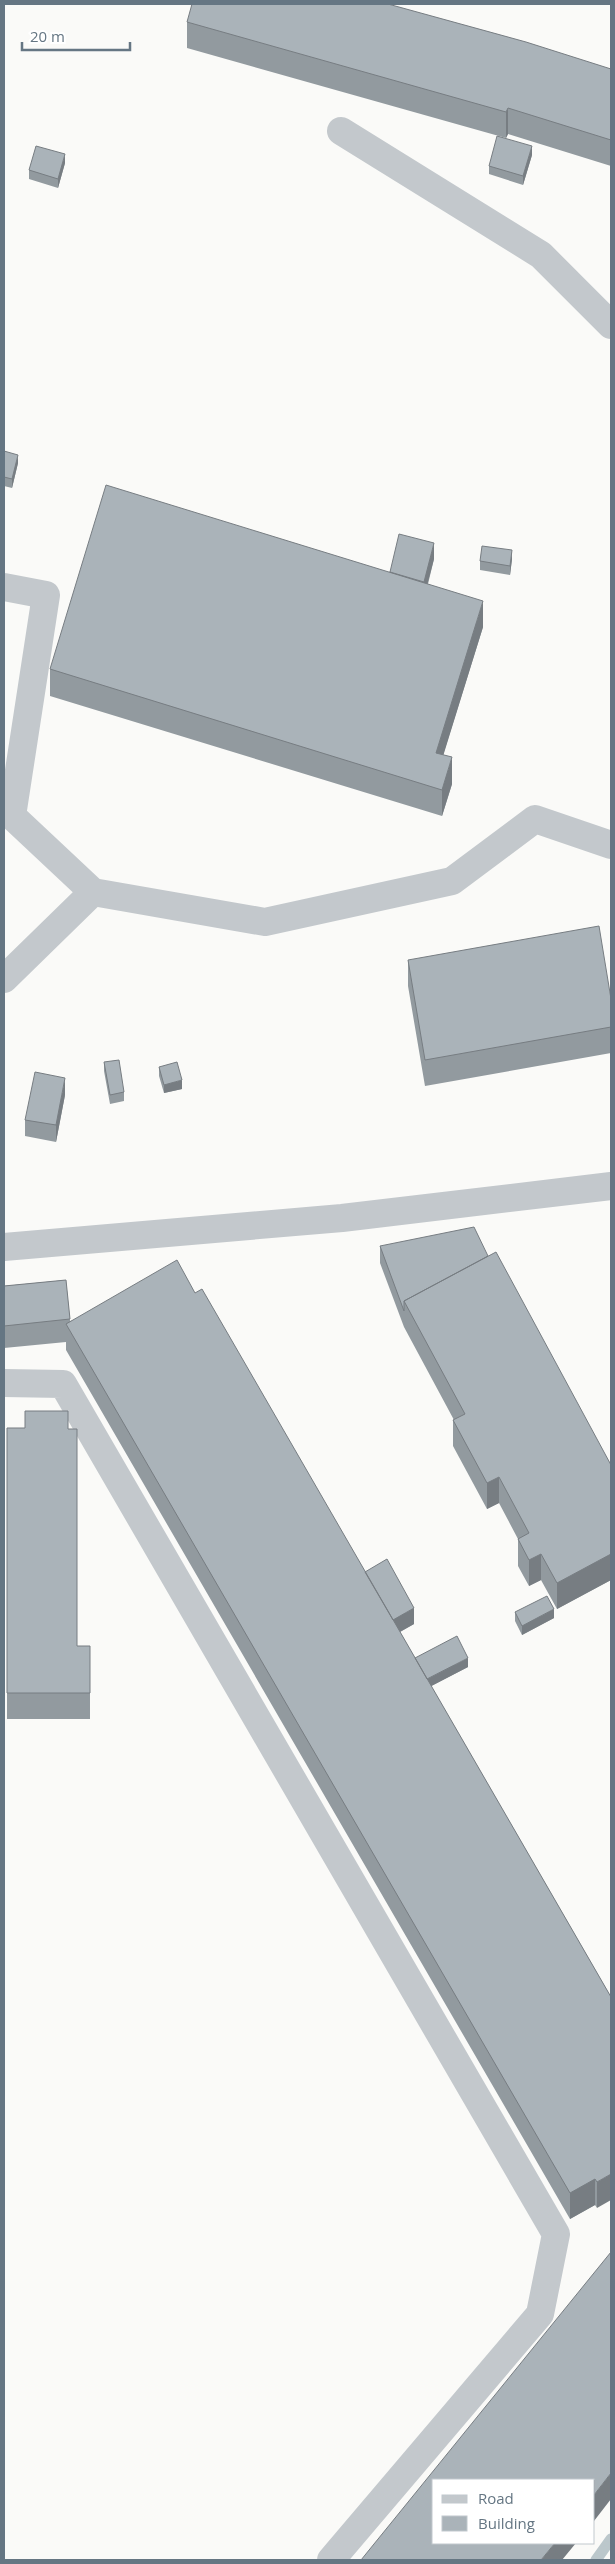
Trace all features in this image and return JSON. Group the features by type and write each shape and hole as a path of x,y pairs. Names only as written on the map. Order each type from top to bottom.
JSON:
{"lane":[{"path":"341,131 540,255 611,325"},
{"path":"4,587 46,595 8,814 94,892 265,922 452,881 535,819 611,845"},
{"path":"4,979 94,892"},
{"path":"4,1247 342,1218 611,1186"},
{"path":"4,1383 63,1384 556,2234 540,2314 331,2560"}],"building":[{"path":"192,4 388,4 526,42 611,69 611,140 508,108 506,112 187,22"},
{"path":"497,136 532,146 523,176 489,166"},
{"path":"36,146 65,154 58,179 29,170"},
{"path":"4,451 18,455 12,479 4,477"},
{"path":"106,485 483,601 436,753 452,757 442,790 50,669"},
{"path":"399,534 434,543 424,582 390,572"},
{"path":"482,546 512,550 510,566 480,561"},
{"path":"599,926 611,999 611,1027 425,1060 408,960"},
{"path":"119,1060 124,1092 110,1095 104,1062"},
{"path":"177,1062 182,1080 164,1085 159,1067"},
{"path":"35,1072 65,1078 56,1125 25,1120"},
{"path":"474,1227 488,1256 404,1301 404,1311 380,1246"},
{"path":"496,1252 611,1465 611,1554 557,1583 541,1554 529,1560 518,1539 529,1533 499,1477 487,1483 453,1420 465,1414 404,1301"},
{"path":"177,1260 195,1293 202,1289 611,1997 611,2174 597,2182 595,2179 570,2193 66,1324"},
{"path":"66,1280 70,1319 4,1326 4,1286"},
{"path":"25,1411 68,1411 68,1429 77,1429 77,1646 90,1646 90,1693 7,1693 7,1428 25,1428"},
{"path":"387,1559 414,1608 393,1620 365,1572"},
{"path":"547,1596 554,1609 522,1626 515,1612"},
{"path":"457,1636 468,1658 427,1679 415,1658"},
{"path":"611,2252 611,2473 595,2494 595,2479 432,2479 432,2544 554,2544 541,2560 361,2560"}],"waterway":[{"path":"596,2560 611,2539"}]}
